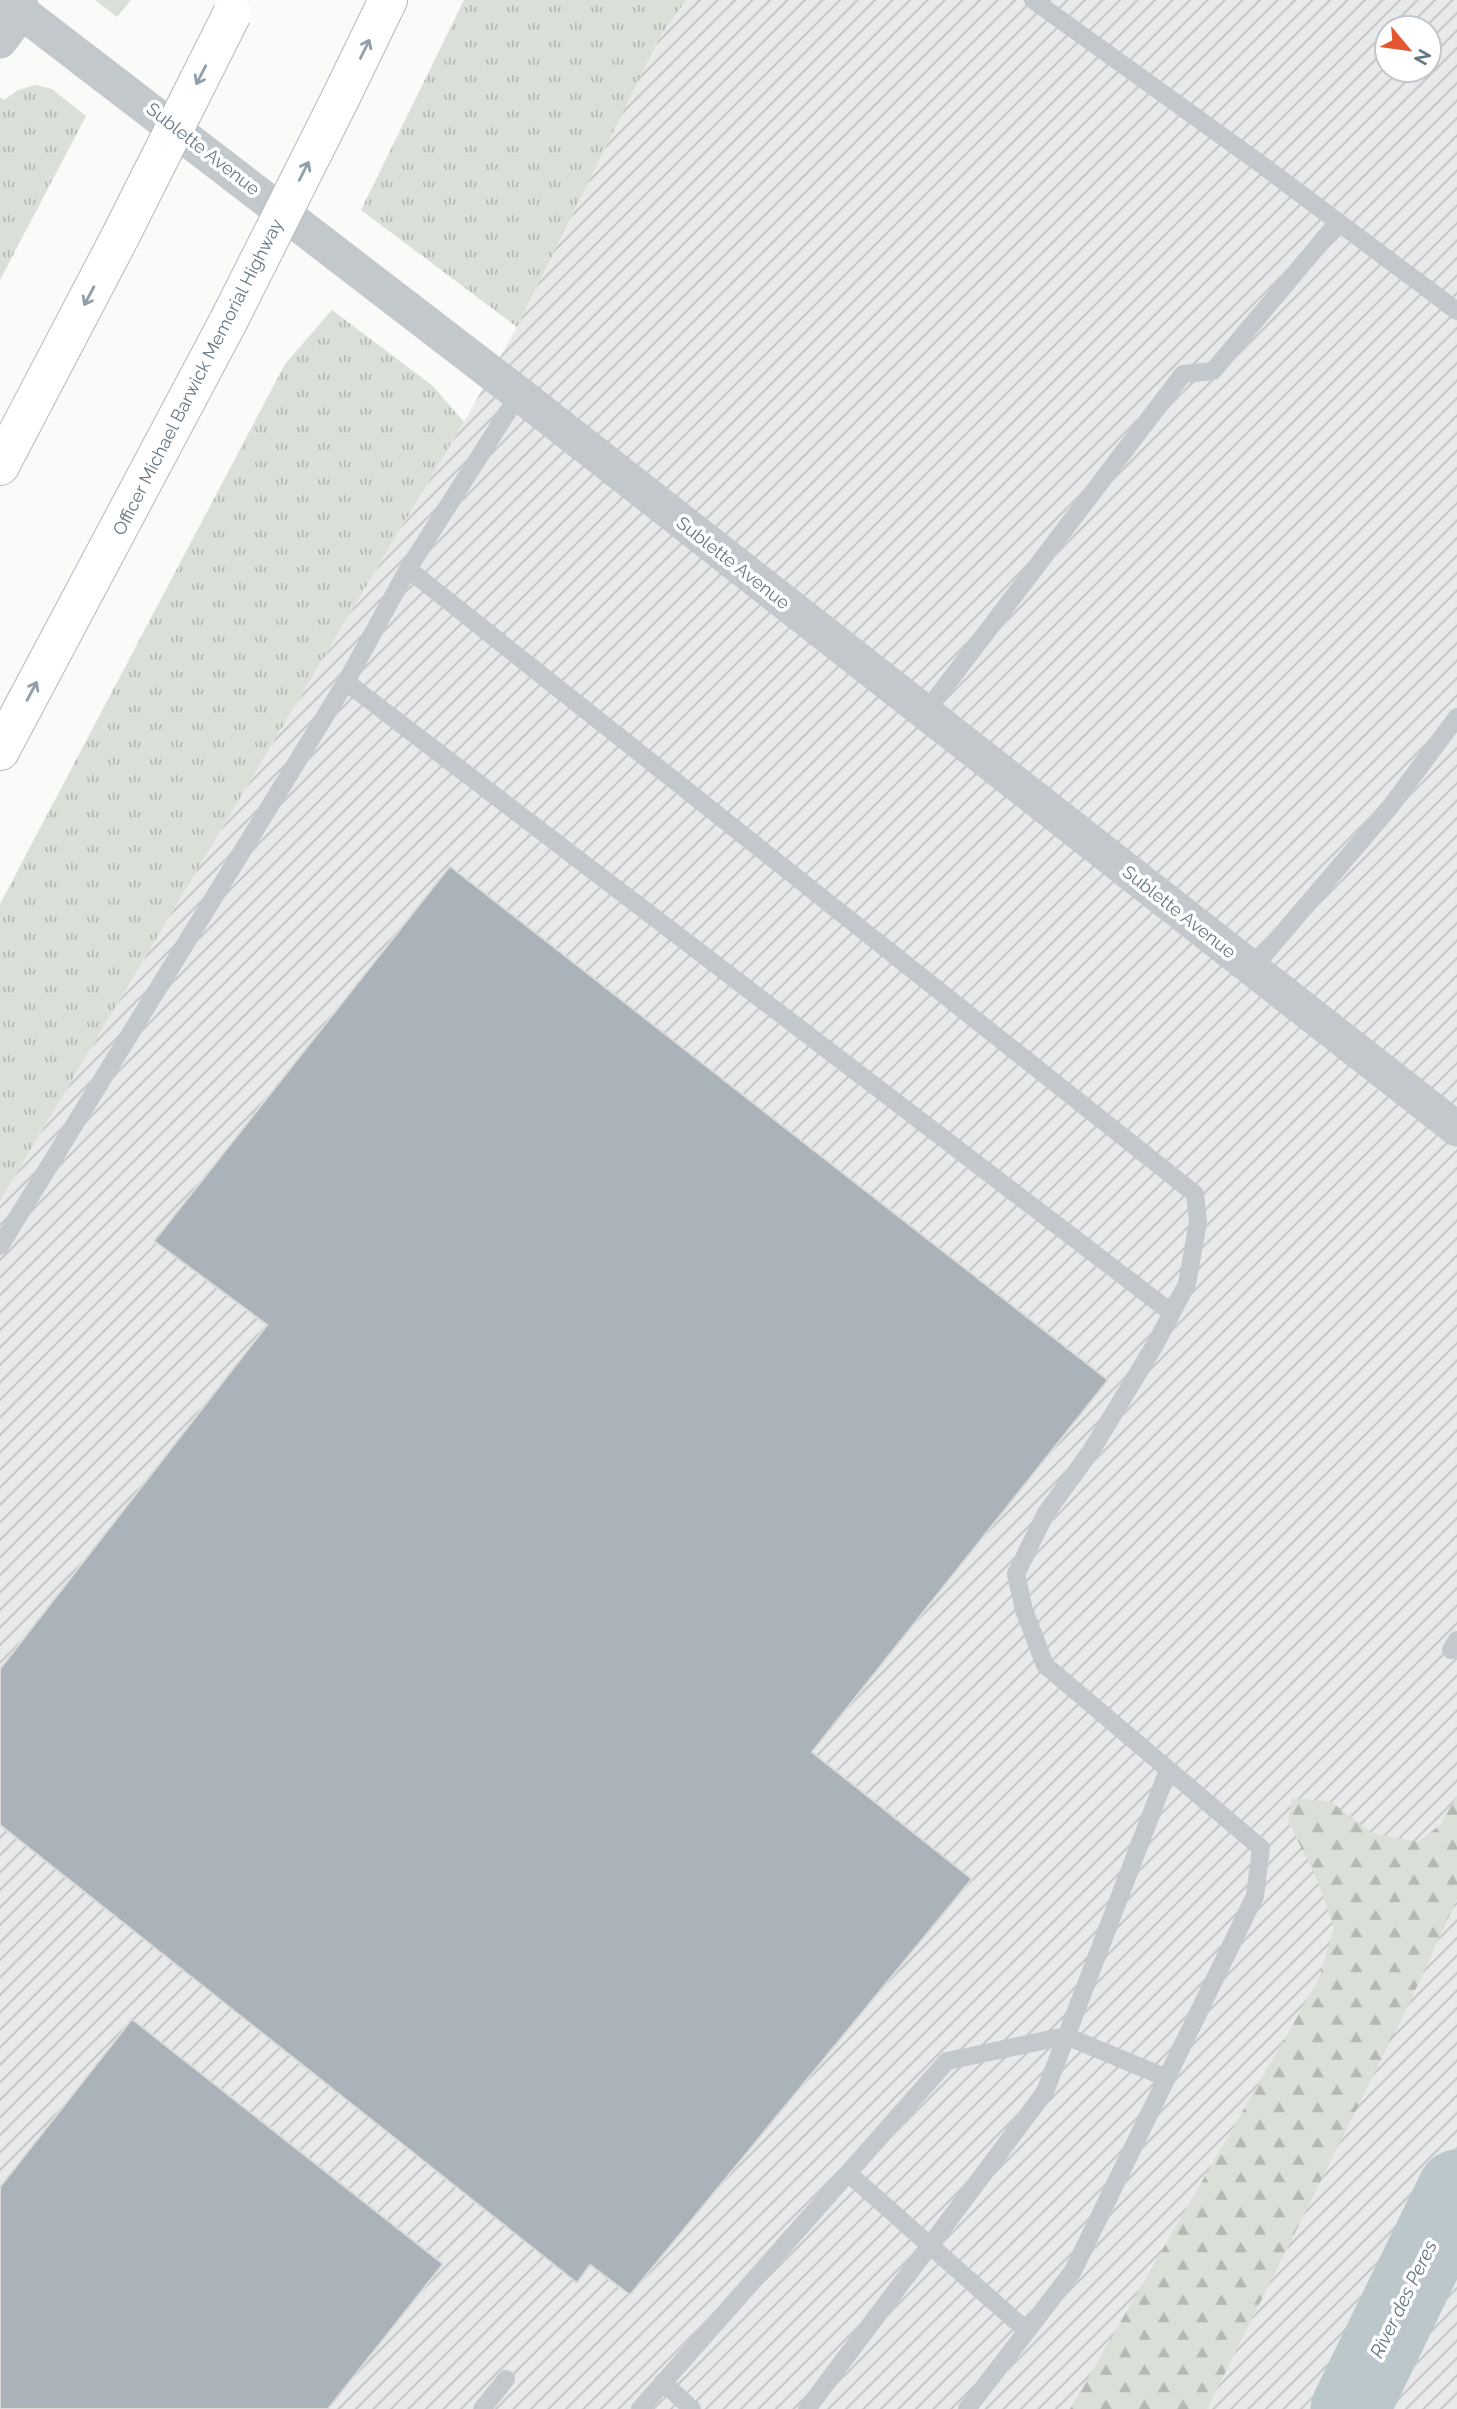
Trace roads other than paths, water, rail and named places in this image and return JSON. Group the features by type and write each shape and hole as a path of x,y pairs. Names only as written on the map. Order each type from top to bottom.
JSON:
{"highway":[{"name":"Officer Michael Barwick Memorial Highway","path":"0,751 229,320 388,0"},
{"path":"0,466 121,235 235,7"}],"street":[{"path":"0,41 14,5"},
{"name":"Sublette Avenue","path":"14,5 519,394 1457,1129"}],"lane":[{"path":"1033,0 1457,311"},
{"path":"924,714 1183,374 1213,371 1338,222"},
{"path":"0,1247 346,682 408,569 519,394"},
{"path":"408,569 1195,1195 1198,1222 1187,1284 1091,1451 1046,1513 1016,1574 1024,1610 1045,1665 1261,1848 1255,1896 1073,2271 967,2409"},
{"path":"346,682 1172,1313"},
{"path":"1252,969 1390,807 1457,717"},
{"path":"807,2409 1045,2092 1168,1770"},
{"path":"640,2409 947,2061 1066,2036 1167,2078"},
{"path":"849,2174 1027,2331"},
{"path":"482,2409 506,2379"},
{"path":"663,2382 692,2409"}],"waterway":[{"name":"River des Peres","path":"1350,2409 1457,2189"}]}
